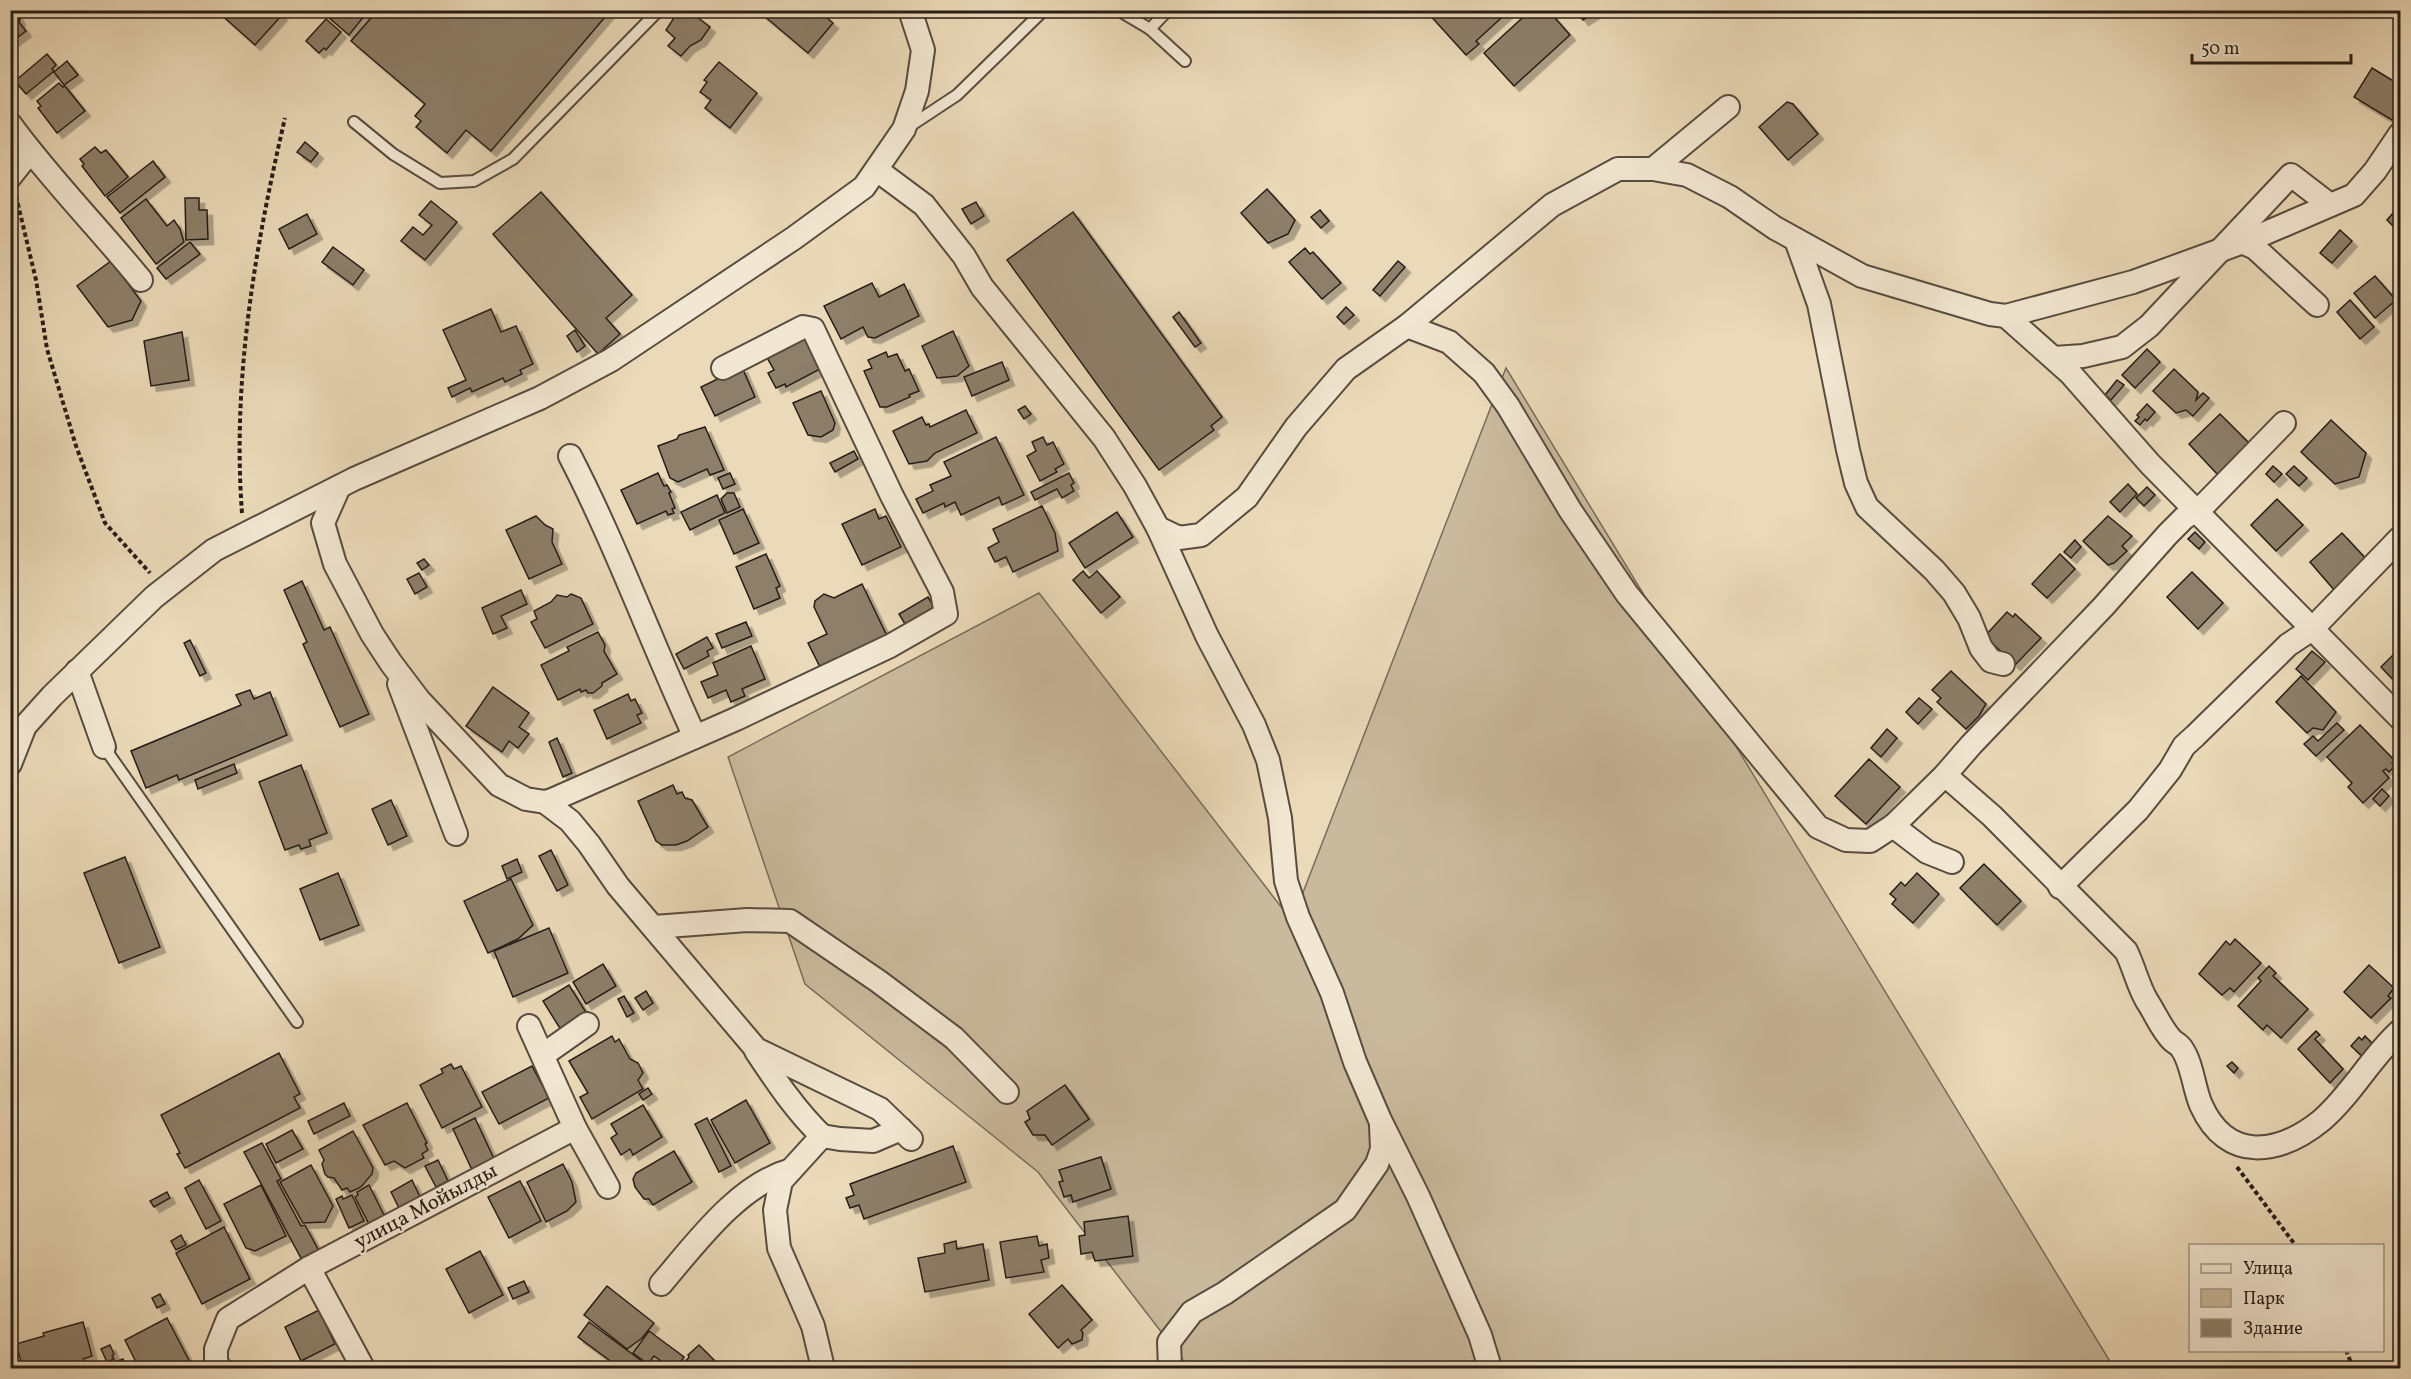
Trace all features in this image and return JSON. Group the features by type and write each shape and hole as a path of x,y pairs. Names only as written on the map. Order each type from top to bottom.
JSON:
{"street":[{"path":"10,764 25,726 77,671 164,589 214,550 339,487 540,398 611,360 794,238 864,187 904,129 917,91 923,50 910,10"},
{"path":"1653,169 1728,107"},
{"path":"10,124 30,152 96,225 141,280"},
{"path":"1158,528 1179,538 1201,535 1247,497 1296,427 1346,369 1407,326 1552,205 1618,169 1653,169 1687,175 1730,197 1775,228 1862,276 1990,314 2006,316 2133,282 2242,242 2354,195 2375,171 2400,134"},
{"path":"13,184 30,152"},
{"path":"877,170 924,205 964,256 982,287 1104,438 1135,486 1158,528 1207,636 1254,725 1268,760 1280,818 1286,881 1298,917 1332,993 1355,1062 1480,1335 1490,1368"},
{"path":"2054,358 2083,356 2122,347 2149,326 2291,175 2330,205"},
{"path":"1796,240 1819,304 1848,450 1856,483 1867,507 1934,570 1954,593 1990,662 2003,664"},
{"path":"2242,242 2255,248 2317,305"},
{"path":"2006,316 2070,373 2150,464 2400,718"},
{"path":"1407,326 1449,342 1484,373 1508,406 1570,510 1627,594 1818,827 1846,840 1870,841 1893,826 1945,775 2003,710 2103,607 2168,534 2240,469 2284,423"},
{"path":"339,487 323,523 335,564 372,634 419,700 499,785 526,799 545,802 572,793 890,646 946,614 942,592 892,496 813,329 803,327 723,368"},
{"path":"570,456 591,497 665,674 695,737"},
{"path":"2060,887 2138,810 2170,770 2184,746 2288,645 2312,629 2400,538"},
{"path":"391,663 456,834"},
{"path":"77,671 104,747"},
{"path":"1945,775 1992,816 2126,951 2146,998 2172,1040 2182,1048 2201,1106 2213,1127 2225,1139 2256,1149 2276,1146 2319,1122 2336,1106 2400,1030"},
{"path":"545,802 570,821 618,886 756,1049 808,1123 822,1136 873,1141 906,1134 880,1108 756,1049"},
{"path":"1893,826 1927,852 1952,862"},
{"path":"654,927 747,920 790,921 878,981 954,1038 1007,1092"},
{"path":"543,1056 587,1024"},
{"path":"529,1026 575,1128 608,1187"},
{"path":"1170,1368 1169,1342 1192,1311 1225,1293 1345,1210 1377,1164 1382,1149 1380,1120"},
{"name":"улица Мойылды","path":"220,1368 216,1362 216,1349 228,1319 309,1268 575,1128"},
{"path":"822,1136 781,1181 775,1210 779,1248 813,1326 823,1368"},
{"path":"661,1284 706,1231 748,1193 772,1175 791,1170"},
{"path":"309,1268 363,1368"}],"lane":[{"path":"354,122 393,154 440,183 474,181 513,159 659,10"},
{"path":"904,129 957,95 1044,10"},
{"path":"1118,10 1150,29 1185,61"},
{"path":"1150,29 1168,10"},
{"path":"104,747 297,1022"}],"path":[{"path":"243,535 239,470 240,392 263,214 285,118"},
{"path":"13,184 36,280 47,349 80,457 105,523 164,589"},
{"path":"2225,1139 2231,1159 2295,1244"},
{"path":"2347,1352 2354,1368"}],"green space":[{"path":"1506,368 2114,1368 1189,1368 1038,1172 805,984 728,757 1039,593 1292,921"}],"building":[{"path":"10,10 14,10 26,31 10,43"},
{"path":"216,10 278,10 282,15 255,45"},
{"path":"320,10 369,10 349,35"},
{"path":"378,10 611,10 491,151 466,130 447,153 416,127 421,121 415,116 425,104 351,41"},
{"path":"679,10 682,12 688,10 710,27 701,40 690,46 681,56 668,46 675,38 666,30"},
{"path":"757,10 818,10 833,23 808,53"},
{"path":"1431,10 1510,10 1476,41 1479,44 1466,55 1428,13"},
{"path":"1531,10 1548,10 1570,35 1514,86 1484,53"},
{"path":"1575,10 1599,10 1583,20"},
{"path":"326,19 341,32 326,50 324,48 319,53 306,41"},
{"path":"47,54 56,65 52,69 54,71 26,94 15,81"},
{"path":"67,61 78,75 64,85 54,72"},
{"path":"719,62 757,93 730,128 705,108 711,100 700,92 707,82 704,80"},
{"path":"2372,68 2400,85 2400,106 2392,120 2354,97"},
{"path":"59,83 65,86 85,111 57,133 38,108 41,106 37,101"},
{"path":"1787,102 1793,104 1818,134 1788,160 1759,127"},
{"path":"305,142 318,153 311,162 297,152"},
{"path":"95,147 101,153 106,150 128,177 105,196 82,166 84,164 80,159"},
{"path":"153,161 165,177 120,213 107,197"},
{"path":"1267,189 1295,220 1288,234 1268,243 1241,213"},
{"path":"541,192 632,295 606,318 620,334 598,354 493,234"},
{"path":"185,198 199,198 199,210 207,210 208,239 186,240"},
{"path":"146,199 167,226 174,220 184,242 156,264 121,218"},
{"path":"431,201 457,222 425,260 401,241 413,227 423,235 432,225 419,215"},
{"path":"976,202 984,216 971,224 962,209"},
{"path":"2400,205 2400,233 2387,220"},
{"path":"1320,210 1329,221 1321,228 1311,217"},
{"path":"1073,212 1222,417 1211,426 1214,430 1159,470 1007,260"},
{"path":"307,214 317,234 289,249 279,229"},
{"path":"2340,230 2352,241 2332,263 2320,253"},
{"path":"190,242 200,254 166,279 157,268"},
{"path":"333,247 364,270 353,285 322,262"},
{"path":"1305,248 1310,254 1313,252 1341,283 1322,299 1289,262"},
{"path":"111,261 141,301 132,320 108,327 77,286"},
{"path":"1398,261 1405,267 1380,296 1373,290"},
{"path":"2375,276 2396,300 2375,318 2354,293"},
{"path":"872,283 879,297 904,284 919,316 875,338 868,337 863,327 841,339 824,306"},
{"path":"2350,300 2374,327 2360,339 2337,312"},
{"path":"1346,307 1354,315 1344,324 1337,317"},
{"path":"491,309 501,332 516,326 533,364 520,370 522,374 505,382 503,378 472,392 470,388 452,397 448,388 466,380 443,330"},
{"path":"1179,312 1201,343 1195,347 1173,317"},
{"path":"575,330 585,346 577,352 567,336"},
{"path":"953,331 969,366 957,376 937,378 922,346"},
{"path":"182,332 189,380 151,386 144,341"},
{"path":"801,335 804,340 809,338 822,368 786,387 785,384 776,388 768,373 774,370 765,354"},
{"path":"2147,349 2160,362 2135,388 2122,375"},
{"path":"886,352 888,357 897,354 905,371 909,369 919,391 887,407 880,407 864,371 872,368 868,360"},
{"path":"1002,362 1009,380 972,396 964,377"},
{"path":"742,367 755,397 715,416 701,387"},
{"path":"2174,369 2198,392 2196,400 2203,393 2209,398 2193,416 2186,410 2176,413 2153,391"},
{"path":"2117,380 2124,385 2111,400 2105,395"},
{"path":"821,391 835,423 833,430 821,437 808,435 793,403"},
{"path":"2147,404 2155,412 2140,425 2135,421 2139,417 2137,415"},
{"path":"1025,406 1031,414 1024,419 1018,410"},
{"path":"966,410 977,433 935,453 927,461 909,464 893,431 922,417 926,425 929,424 930,427"},
{"path":"2220,414 2250,444 2218,475 2189,444"},
{"path":"2331,420 2366,453 2359,477 2335,484 2301,452"},
{"path":"705,427 724,470 710,475 707,469 678,482 670,478 658,446 677,439 679,435"},
{"path":"996,437 1024,495 1002,505 999,497 961,515 955,502 945,507 944,503 923,513 916,499 933,491 930,485 951,476 944,462"},
{"path":"1043,437 1047,445 1053,442 1064,464 1055,469 1057,472 1040,481 1027,456 1036,451 1032,442"},
{"path":"854,451 858,459 835,472 830,463"},
{"path":"2273,466 2282,474 2274,482 2266,474"},
{"path":"2294,466 2307,478 2299,486 2286,474"},
{"path":"658,473 664,486 667,485 671,492 669,493 675,508 672,509 674,513 668,515 666,511 637,524 621,490"},
{"path":"730,473 735,484 723,489 718,478"},
{"path":"1069,473 1074,483 1071,485 1074,491 1062,498 1057,489 1035,500 1031,492"},
{"path":"2128,484 2137,494 2120,512 2110,502"},
{"path":"2147,487 2155,495 2144,506 2136,498"},
{"path":"727,493 734,493 740,507 727,513 721,499"},
{"path":"717,495 725,513 690,530 681,512"},
{"path":"2277,499 2303,525 2276,551 2251,525"},
{"path":"1042,506 1055,533 1058,551 1013,572 1006,557 995,562 988,548 999,542 993,529"},
{"path":"743,509 759,543 734,554 719,520"},
{"path":"875,509 879,519 886,516 901,547 862,565 842,524"},
{"path":"1117,512 1133,537 1085,568 1069,543"},
{"path":"536,516 553,529 552,542 562,564 529,579 506,530"},
{"path":"2108,516 2132,536 2122,546 2127,551 2114,563 2108,565 2083,541"},
{"path":"2195,532 2205,542 2199,549 2188,539"},
{"path":"2342,533 2368,561 2335,591 2310,562"},
{"path":"2075,540 2081,547 2071,558 2064,552"},
{"path":"766,554 780,586 776,588 780,598 754,609 736,567"},
{"path":"2060,554 2075,569 2047,598 2032,584"},
{"path":"424,559 429,565 422,570 417,563"},
{"path":"1083,571 1089,578 1097,571 1120,597 1101,613 1073,580"},
{"path":"2192,572 2223,603 2198,629 2167,597"},
{"path":"419,573 427,587 415,594 407,579"},
{"path":"302,581 324,630 330,627 369,714 340,727 303,644 307,642 284,590"},
{"path":"862,584 888,638 822,671 808,643 827,634 814,607 815,601 824,594 834,598"},
{"path":"521,590 527,604 501,616 507,628 493,634 482,608"},
{"path":"571,594 581,598 593,624 545,648 531,622 537,619 534,611 551,602 557,595 567,597"},
{"path":"928,597 934,607 905,624 899,614"},
{"path":"2007,612 2013,617 2015,614 2041,638 2015,665 1985,636"},
{"path":"746,622 752,636 722,648 716,634"},
{"path":"598,632 605,645 604,651 617,674 602,683 602,686 593,693 588,693 586,690 581,692 580,689 558,700 541,665 569,651 567,647"},
{"path":"707,637 713,648 707,651 709,656 684,669 676,654"},
{"path":"190,640 206,673 200,676 184,643"},
{"path":"751,646 765,679 742,689 745,696 731,702 726,690 708,698 701,682 718,675 713,663"},
{"path":"2400,648 2400,681 2397,684 2381,667"},
{"path":"2312,651 2325,662 2308,680 2296,669"},
{"path":"1951,671 1986,704 1979,716 1966,729 1937,702 1941,698 1932,690"},
{"path":"2301,676 2336,712 2323,730 2313,728 2307,733 2276,702"},
{"path":"493,687 529,713 519,727 529,734 518,748 509,741 502,752 466,726"},
{"path":"250,690 254,699 270,692 287,735 179,780 177,775 146,788 131,751 241,705 236,695"},
{"path":"628,694 631,701 635,699 642,713 637,715 641,723 607,739 594,710"},
{"path":"1919,698 1932,709 1918,724 1906,712"},
{"path":"2337,723 2344,730 2316,756 2304,744 2313,736 2318,741"},
{"path":"2360,725 2395,761 2392,763 2395,766 2389,772 2386,769 2383,771 2389,778 2363,803 2348,787 2352,783 2327,757"},
{"path":"1887,729 1897,738 1881,757 1871,748"},
{"path":"557,738 572,773 563,777 549,742"},
{"path":"1869,759 1900,787 1866,824 1835,796"},
{"path":"234,764 237,773 198,789 195,780"},
{"path":"301,765 327,833 309,840 311,846 301,849 299,845 285,850 259,782"},
{"path":"673,785 677,794 682,792 685,798 692,800 708,827 687,841 676,845 662,845 656,841 638,801"},
{"path":"2382,789 2389,796 2380,806 2373,799"},
{"path":"391,800 407,836 388,845 372,809"},
{"path":"551,850 568,885 557,891 539,856"},
{"path":"125,857 160,947 119,963 84,873"},
{"path":"517,859 522,872 507,879 502,866"},
{"path":"1984,864 2021,901 1997,925 1960,888"},
{"path":"338,873 359,925 320,940 300,889"},
{"path":"1917,873 1939,894 1913,923 1892,904 1896,899 1890,894 1901,882 1905,886"},
{"path":"511,879 533,925 518,939 488,953 464,901"},
{"path":"549,928 568,973 513,997 494,951"},
{"path":"2235,939 2261,963 2234,992 2230,988 2222,995 2199,974 2226,941 2230,945"},
{"path":"603,964 616,986 586,1004 573,982"},
{"path":"2369,965 2394,988 2388,996 2391,998 2371,1018 2344,992"},
{"path":"2269,966 2276,973 2273,976 2308,1009 2281,1038 2267,1025 2263,1030 2238,1006 2261,981 2258,978"},
{"path":"569,985 587,1014 561,1030 543,1001"},
{"path":"646,991 653,1003 643,1010 635,998"},
{"path":"624,996 634,1013 627,1017 618,999"},
{"path":"2316,1031 2320,1035 2315,1039 2343,1069 2330,1083 2298,1049"},
{"path":"612,1036 615,1042 619,1039 630,1059 638,1063 643,1073 638,1080 643,1089 592,1119 580,1097 588,1093 569,1061"},
{"path":"2365,1036 2377,1048 2366,1060 2351,1046 2359,1037 2362,1040"},
{"path":"279,1053 300,1094 294,1097 300,1108 185,1168 161,1115"},
{"path":"2232,1062 2238,1068 2234,1073 2227,1066"},
{"path":"451,1064 454,1069 461,1066 482,1107 442,1128 420,1085 443,1073 441,1069"},
{"path":"532,1066 549,1098 499,1124 482,1092"},
{"path":"1065,1085 1089,1119 1052,1145 1045,1135 1033,1135 1025,1122 1030,1119 1027,1111"},
{"path":"648,1088 652,1094 643,1100 639,1094"},
{"path":"746,1100 770,1143 735,1163 711,1120"},
{"path":"344,1103 350,1116 314,1134 308,1121"},
{"path":"407,1103 427,1143 425,1144 428,1150 422,1154 424,1158 405,1168 394,1161 385,1165 363,1125"},
{"path":"643,1105 662,1137 633,1155 630,1149 621,1155 611,1138 617,1134 611,1124"},
{"path":"475,1118 495,1161 473,1172 453,1129"},
{"path":"707,1118 731,1166 719,1172 695,1124"},
{"path":"292,1130 303,1149 276,1163 266,1144"},
{"path":"353,1131 373,1168 372,1174 361,1187 350,1192 347,1188 342,1190 334,1178 325,1174 322,1164 324,1160 319,1150"},
{"path":"262,1143 281,1179 277,1181 301,1226 305,1225 319,1251 302,1260 244,1152"},
{"path":"953,1146 966,1182 864,1219 859,1205 850,1208 846,1198 854,1195 850,1184"},
{"path":"674,1151 692,1182 653,1205 649,1199 644,1199 635,1187 633,1179 636,1173"},
{"path":"1101,1157 1111,1189 1073,1202 1071,1195 1064,1197 1059,1182 1063,1181 1059,1170"},
{"path":"438,1160 448,1181 436,1187 425,1166"},
{"path":"563,1164 572,1182 576,1202 567,1211 546,1222 527,1182"},
{"path":"311,1165 333,1206 325,1222 303,1223 280,1182"},
{"path":"199,1180 221,1221 206,1229 185,1188"},
{"path":"412,1180 420,1197 399,1208 391,1192"},
{"path":"520,1181 541,1221 509,1238 488,1197"},
{"path":"261,1185 286,1236 255,1251 246,1248 224,1204"},
{"path":"369,1185 385,1217 370,1226 355,1197 358,1195 357,1192"},
{"path":"167,1192 170,1198 154,1207 150,1201"},
{"path":"352,1195 364,1221 349,1228 336,1199"},
{"path":"1128,1216 1133,1256 1095,1261 1092,1252 1081,1254 1079,1236 1085,1235 1084,1222"},
{"path":"224,1227 250,1279 202,1304 176,1253"},
{"path":"181,1235 186,1245 176,1250 171,1241"},
{"path":"1037,1236 1039,1246 1047,1244 1049,1258 1041,1260 1044,1272 1006,1278 1000,1242"},
{"path":"956,1241 957,1249 983,1244 989,1280 925,1292 918,1258 945,1253 944,1244"},
{"path":"480,1251 503,1295 469,1313 446,1269"},
{"path":"524,1281 529,1292 513,1299 508,1288"},
{"path":"1062,1285 1092,1320 1081,1330 1082,1340 1072,1344 1068,1339 1058,1348 1029,1314"},
{"path":"607,1286 654,1323 642,1338 627,1349 584,1315"},
{"path":"160,1294 165,1304 157,1308 152,1298"},
{"path":"319,1310 335,1344 301,1361 285,1327"},
{"path":"167,1318 193,1368 177,1368 174,1363 164,1368 139,1368 125,1340"},
{"path":"83,1322 92,1356 83,1359 84,1363 69,1366 68,1363 53,1368 23,1368 16,1344 44,1336 43,1333"},
{"path":"589,1322 647,1365 645,1368 616,1368 617,1366 578,1337"},
{"path":"649,1331 684,1357 676,1368 671,1368 654,1356 648,1364 633,1353"},
{"path":"10,1343 17,1365 14,1366 15,1368 10,1368"},
{"path":"110,1345 114,1359 107,1362 101,1349"},
{"path":"699,1345 722,1368 681,1368 689,1357 688,1355"},
{"path":"123,1359 127,1368 109,1368 107,1365"}]}
